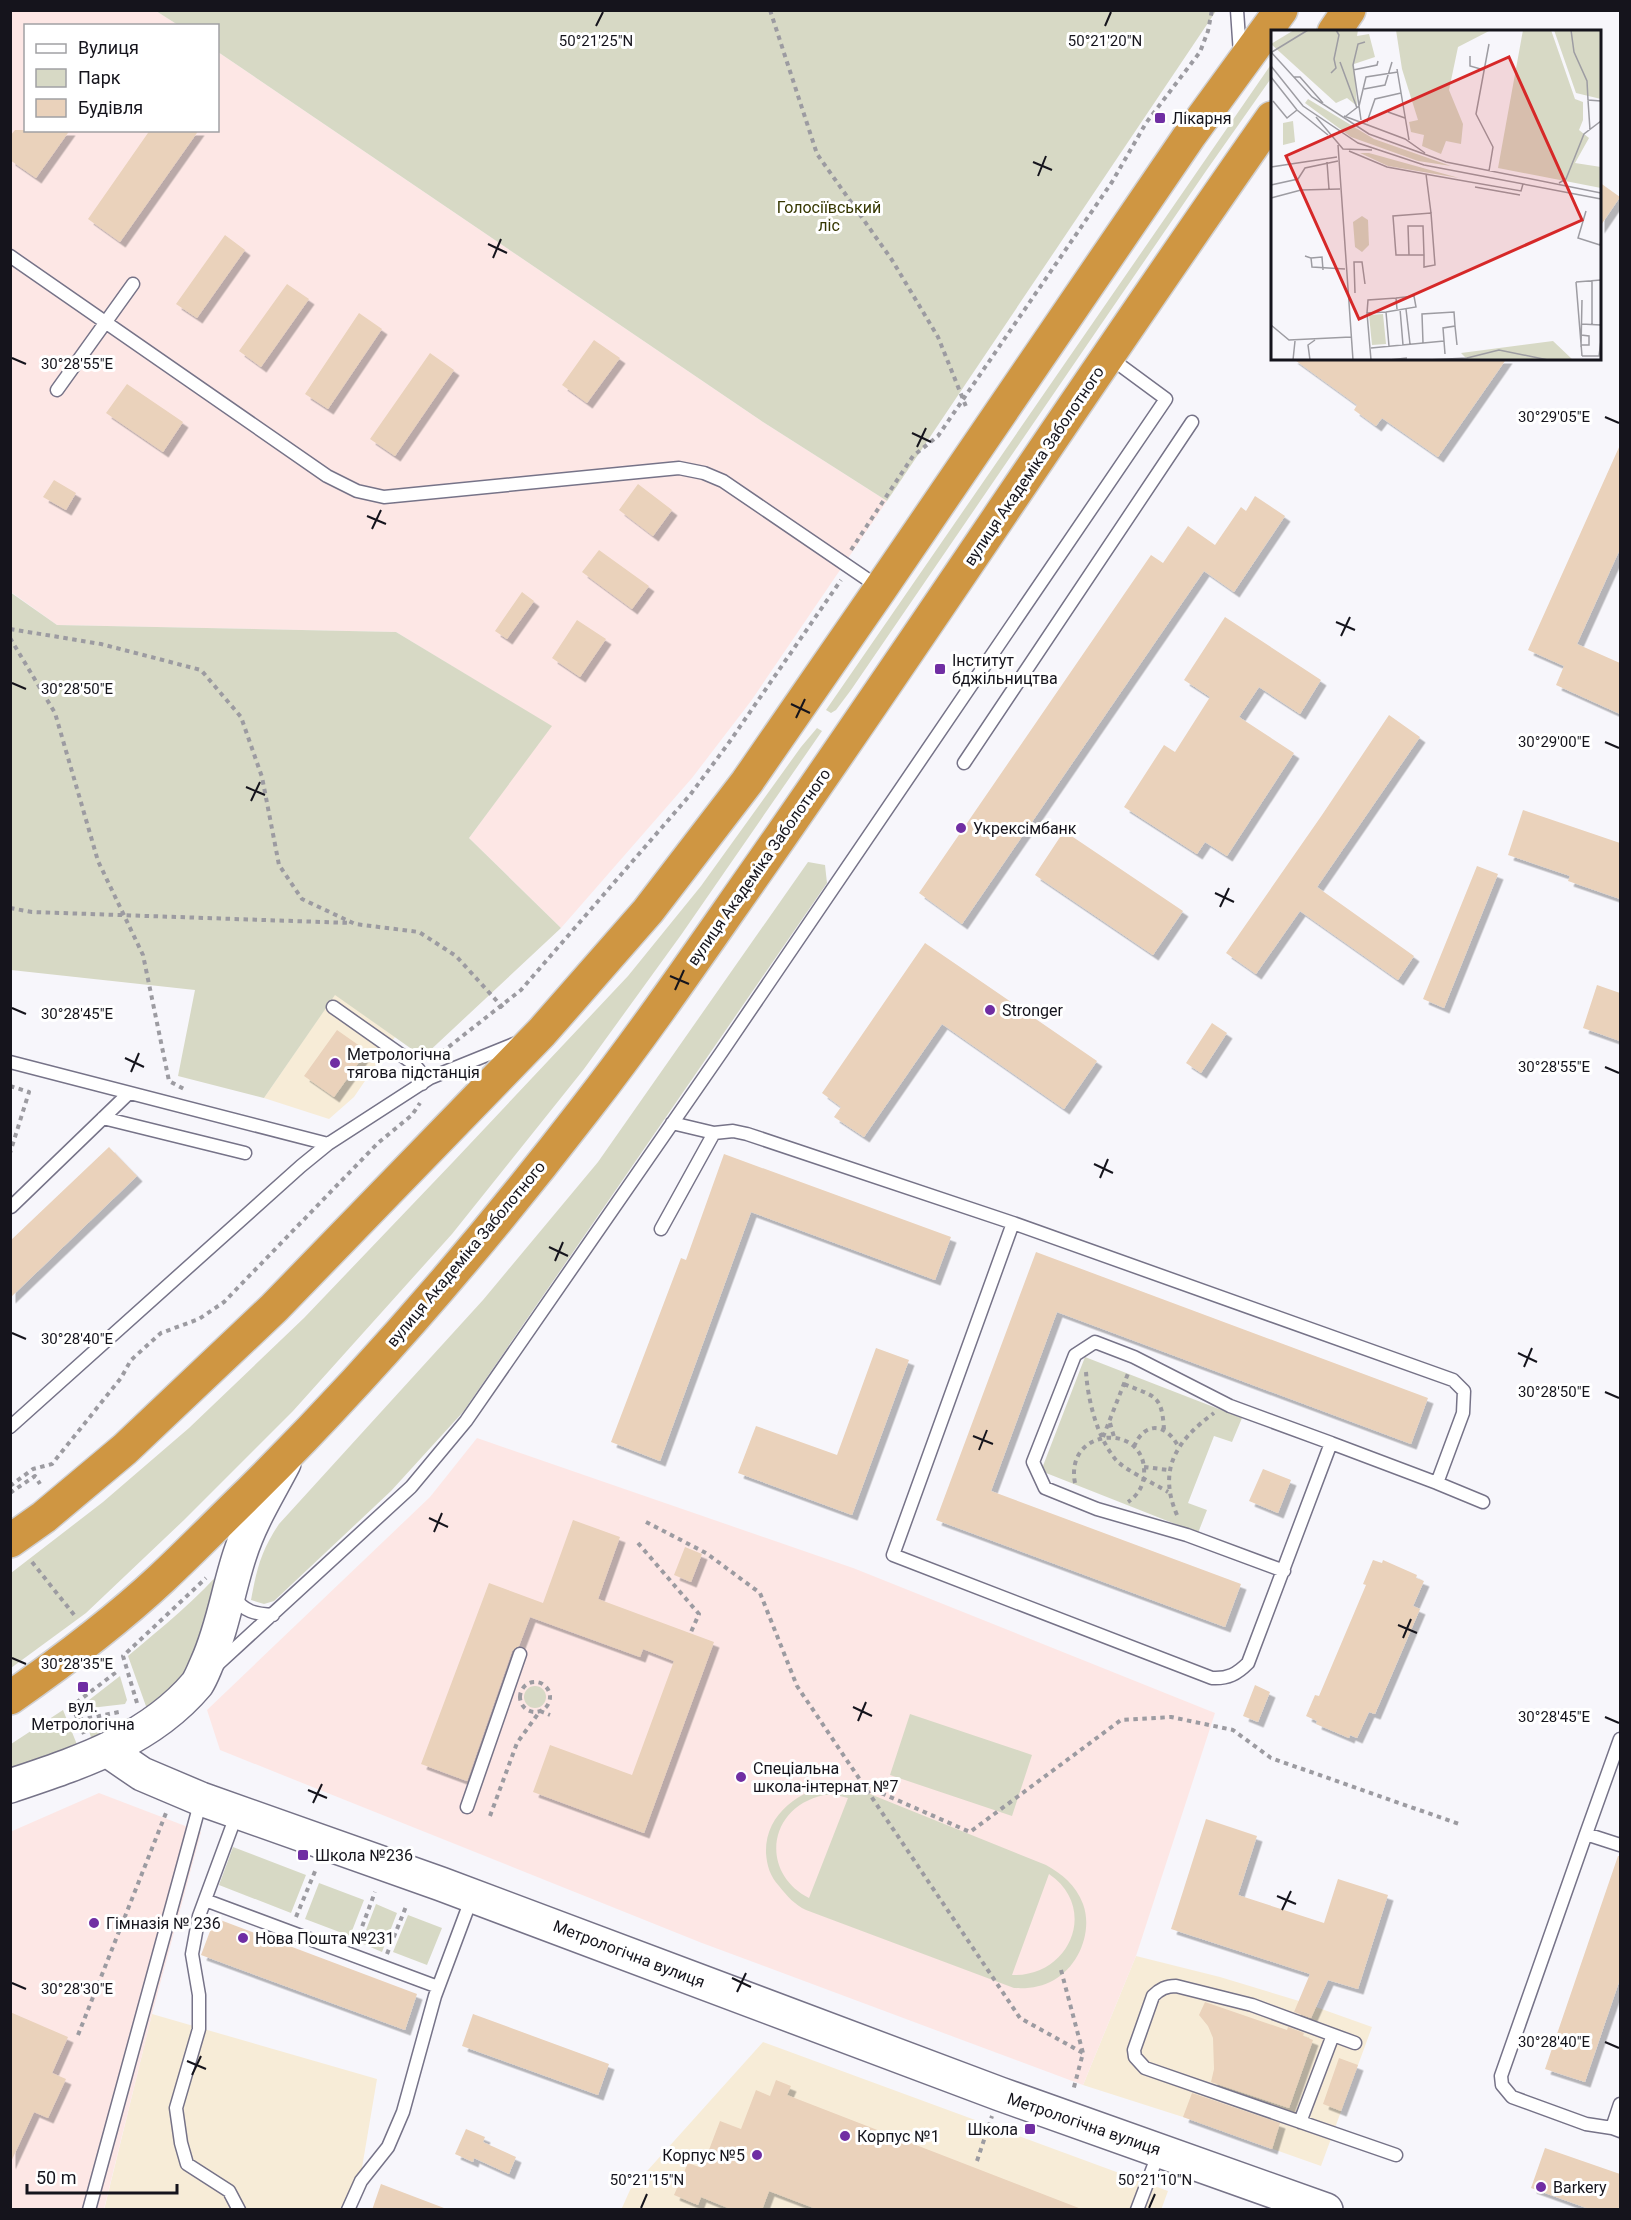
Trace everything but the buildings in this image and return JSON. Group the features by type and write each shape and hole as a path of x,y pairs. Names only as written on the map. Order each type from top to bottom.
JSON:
{"highway":[{"path":"21,1551 44,1517 125,1449 274,1308 542,1032 648,911 747,782 1190,135 1281,10"},
{"path":"1335,30 1349,10"},
{"name":"вулиця Академіка Заболотного","path":"10,1698 52,1668 159,1580 289,1453 405,1329 514,1201 663,1006 912,647 1271,119"}],"street":[{"path":"10,1786 97,1745 153,1725 198,1682 223,1621 221,1580 289,1453"},
{"name":"Метрологічна вулиця","path":"97,1745 142,1774 201,1799 472,1895 1000,2094 1326,2210"}],"lane":[{"path":"1237,10 1241,44 1240,66"},
{"path":"13,263 106,321 327,476 357,491 384,497 678,468 693,470 723,481 881,588"},
{"path":"57,390 133,285"},
{"path":"198,1682 411,1487 466,1421 672,1123 1166,399 1108,357"},
{"path":"964,763 1192,422"},
{"path":"333,1007 414,1064 426,1081"},
{"path":"12,1422 300,1166 328,1144 426,1081 542,1032"},
{"path":"10,1062 328,1144"},
{"path":"11,1207 129,1093"},
{"path":"103,1118 245,1153"},
{"path":"672,1123 714,1133 733,1131 747,1134 1013,1223 1453,1380 1464,1391 1463,1413 1437,1484"},
{"path":"661,1229 714,1133"},
{"path":"1013,1223 892,1555 1212,1678 1224,1679 1238,1673 1248,1663 1332,1443"},
{"path":"1284,1571 1187,1534 1092,1507 1046,1488 1033,1462 1075,1355 1095,1341 1134,1357 1230,1406 1483,1502"},
{"path":"221,1580 245,1610 273,1615"},
{"path":"467,1807 520,1654"},
{"path":"1620,1738 1501,2076 1502,2085 1512,2097 1586,2124 1616,2129 1620,2104"},
{"path":"88,2210 201,1799"},
{"path":"237,1812 199,1916 192,1954 199,1995 199,2029 176,2108 181,2143 187,2164 229,2191 239,2210"},
{"path":"1586,1834 1620,1845"},
{"path":"348,2210 361,2181 387,2147 403,2112 438,1987 472,1895"},
{"path":"205,1900 438,1987"},
{"path":"1356,2043 1252,2005 1176,1986 1167,1986 1158,1990 1153,1996 1134,2050 1134,2057 1145,2068 1396,2156"},
{"path":"1300,2122 1333,2035"},
{"path":"1137,2210 1159,2150"}],"path":[{"path":"770,10 817,154 892,260 938,338 967,408"},
{"path":"10,1486 33,1469 52,1464 121,1378 131,1360 161,1333 199,1319 224,1302 378,1143 412,1115 418,1107 437,1056 521,990 690,795 729,744 843,577 851,548 913,456 938,436 1112,182 1146,123 1200,52 1208,31 1212,10"},
{"path":"10,628 101,644 201,670 241,717 262,777 279,866 302,899 355,924"},
{"path":"10,638 55,713 98,861 143,955 169,1081 188,1091"},
{"path":"10,908 32,912 355,924 419,932 456,956 505,1010"},
{"path":"10,1086 29,1092 10,1153"},
{"path":"1084,1348 1088,1398 1103,1437 1117,1461 1168,1492"},
{"path":"1103,1437 1110,1424 1134,1357"},
{"path":"1124,1384 1156,1397 1163,1409 1164,1430"},
{"path":"1187,1534 1168,1492 1169,1470 1179,1446 1197,1426 1217,1411 1230,1406"},
{"path":"1110,1424 1114,1437"},
{"path":"1134,1447 1144,1431 1153,1428 1173,1435 1179,1446"},
{"path":"1103,1437 1114,1437 1125,1440 1141,1456 1144,1478 1141,1489 1134,1498 1124,1504 1092,1507 1075,1481 1074,1469 1077,1457 1092,1441 1103,1437"},
{"path":"1144,1467 1169,1470"},
{"path":"10,1493 35,1476 40,1484"},
{"path":"646,1522 706,1553 760,1593 797,1686 1020,2018 1083,2053"},
{"path":"638,1543 699,1614 691,1632"},
{"path":"21,1551 75,1616"},
{"path":"139,1708 123,1656 221,1580"},
{"path":"97,1745 72,1706 119,1670"},
{"path":"490,1816 517,1743 540,1711 546,1708 550,1696 544,1684 531,1682 521,1691 522,1704 527,1709 540,1711 550,1715"},
{"path":"79,1720 129,1710"},
{"path":"863,1785 970,1832 1121,1720 1171,1717 1233,1730 1271,1758 1459,1824"},
{"path":"78,2035 167,1812"},
{"path":"290,1932 316,1869"},
{"path":"351,1955 375,1892"},
{"path":"382,1966 407,1904"},
{"path":"1061,1970 1083,2053 1073,2091"},
{"path":"977,2161 990,2120"}],"shaded area":[{"path":"11,11 156,11 176,24 24,24 24,132 219,132 219,53 763,422 887,501 751,701 692,778 561,928 469,838 551,726 396,632 57,625 11,592"},
{"path":"335,994 395,1037 354,1097 329,1119 264,1098"},
{"name":"Спеціальна школа-інтернат №7","path":"477,1438 853,1568 1215,1713 1136,1956 1083,2085 702,1943 220,1750 207,1710 430,1497"},
{"name":"Гімназія № 236","path":"99,1793 201,1832 152,2014 104,2209 11,2209 10,1832"},
{"path":"1136,1956 1220,1977 1299,2001 1372,2027 1321,2166 1183,2117 1083,2085"},
{"path":"152,2014 377,2079 355,2209 104,2210"},
{"path":"763,2042 1168,2191 1161,2210 621,2210 630,2190"}],"green space":[{"name":"Голосіївський ліс","path":"156,11 1216,11 887,501 763,422 219,53 219,24 176,24"},
{"path":"1271,64 1271,78 851,690 836,710 831,713 826,710"},
{"path":"10,592 57,625 396,632 552,726 469,838 561,928 423,1057 335,995 264,1098 178,1076 195,990 11,970"},
{"path":"817,728 822,731 681,935 584,1069 452,1234 293,1411 184,1520 86,1613 11,1668 11,1573 103,1502 189,1428 304,1318 453,1162 628,976 701,886"},
{"path":"808,862 825,865 827,883 463,1412 391,1491 274,1601 264,1604 251,1600 260,1560 279,1524 483,1300 598,1162"},
{"path":"1085,1357 1242,1418 1232,1442 1214,1436 1188,1503 1207,1510 1198,1533 1041,1471"},
{"path":"227,1564 191,1670 147,1709 128,1656 192,1601"},
{"path":"120,1676 127,1700 125,1704 82,1709 80,1707"},
{"path":"535,1686 543,1689 546,1697 543,1705 535,1708 527,1705 524,1697 527,1689"},
{"path":"63,1710 78,1747 11,1771 11,1744"},
{"path":"910,1714 1032,1755 1012,1816 890,1775"},
{"path":"131,1718 133,1721 92,1741 88,1727 91,1723"},
{"path":"834,1783 860,1790 1046,1865 1058,1872 1077,1891 1086,1914 1085,1936 1077,1957 1063,1974 1054,1980 1035,1987 1014,1988 798,1906 771,1875 766,1858 767,1839 771,1826 787,1806 797,1798","holes":["824,1795 848,1798 809,1898 793,1887 782,1873 777,1857 777,1841 781,1826 791,1813 805,1802","1049,1874 1064,1888 1072,1904 1075,1921 1071,1938 1062,1953 1049,1965 1032,1973 1012,1975"]},
{"path":"233,1847 306,1875 291,1913 219,1885"},
{"path":"319,1883 364,1900 350,1936 305,1919"},
{"path":"376,1904 397,1913 382,1952 361,1943"},
{"path":"408,1915 442,1928 427,1965 393,1952"}],"place":[{"name":"Лікарня","path":"1160,118"},
{"name":"Інститут бджільництва","path":"940,669"},
{"name":"Укрексімбанк","path":"961,828"},
{"name":"Stronger","path":"990,1010"},
{"name":"Метрологічна тягова підстанція","path":"335,1063"},
{"name":"вул. Метрологічна","path":"83,1687"},
{"name":"Спеціальна школа-інтернат №7","path":"741,1777"},
{"name":"Школа №236","path":"303,1855"},
{"name":"Гімназія № 236","path":"94,1923"},
{"name":"Нова Пошта №231","path":"243,1938"},
{"name":"Школа","path":"1030,2129"},
{"name":"Корпус №1","path":"845,2136"},
{"name":"Корпус №5","path":"757,2155"},
{"name":"Barkery","path":"1541,2187"}]}
